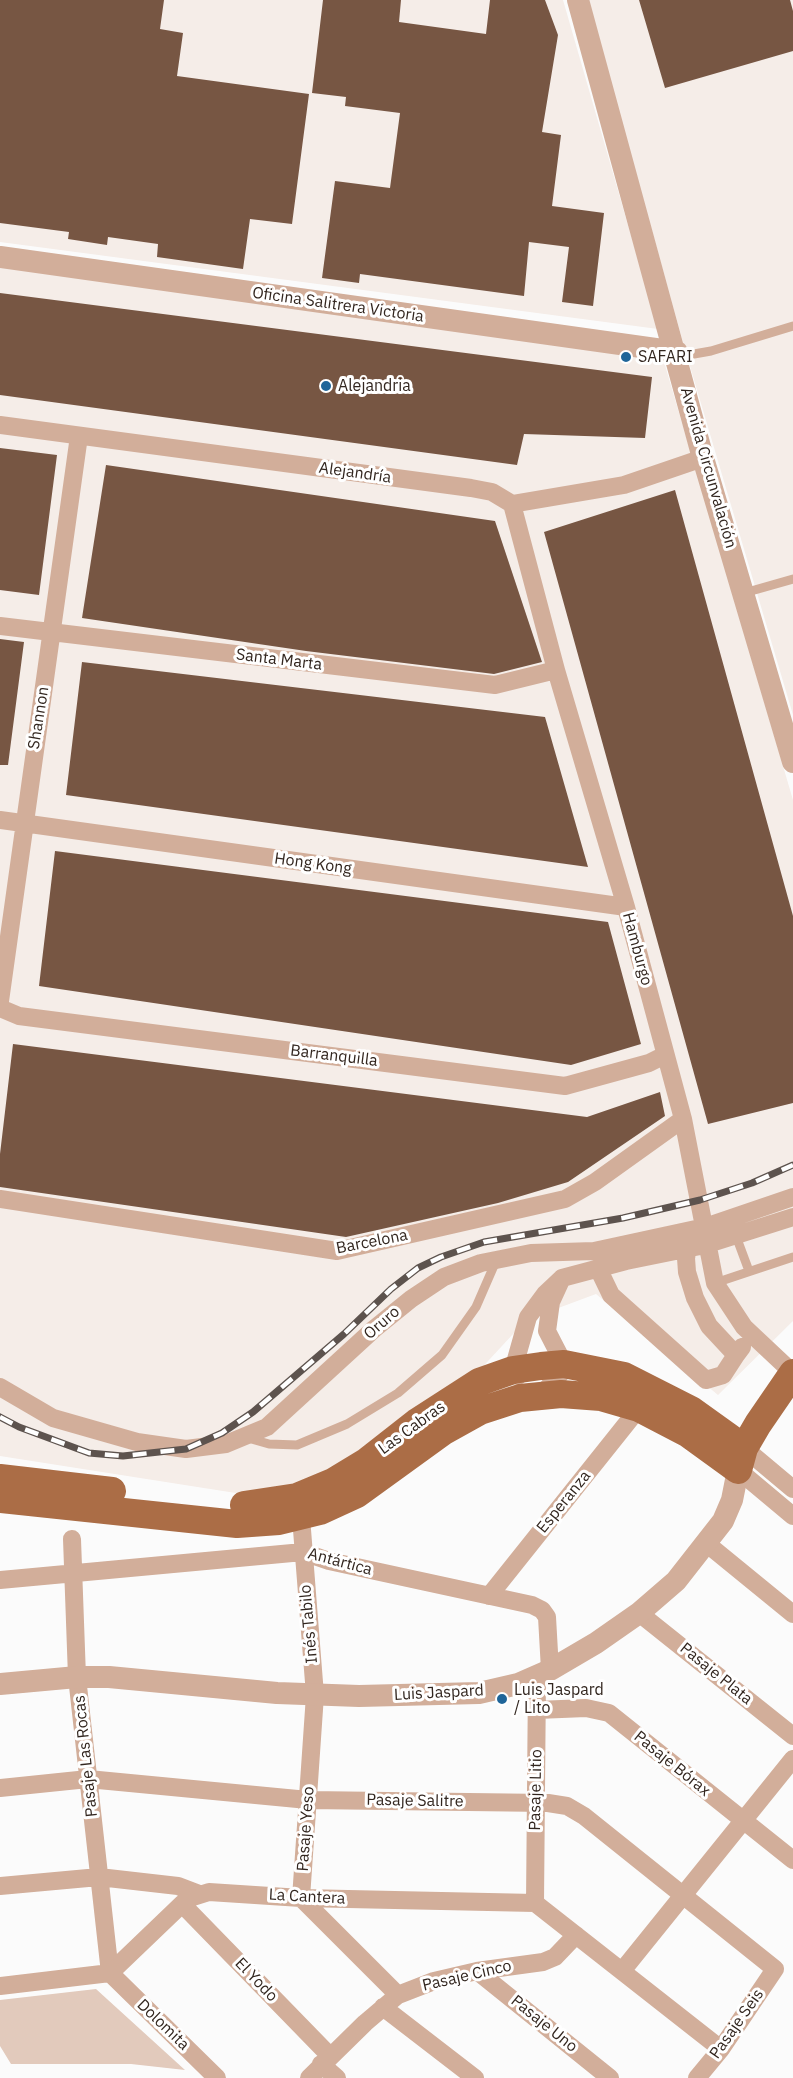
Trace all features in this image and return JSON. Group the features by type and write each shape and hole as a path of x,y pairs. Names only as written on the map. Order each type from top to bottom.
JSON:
{"main road":[{"name":"Las Cabras","path":"0,1478 214,1504 277,1502 315,1490 341,1478 417,1422 479,1382 513,1370 564,1364 624,1376 691,1410 741,1459"},
{"name":"Luis Jaspard","path":"741,1459 774,1398 793,1372"},
{"name":"Las Cabras","path":"0,1499 237,1524 300,1517 357,1494 461,1420 500,1404 541,1395 601,1397 639,1408 741,1459"}],"street":[{"name":"Avenida Circunvalación","path":"578,0 677,352 704,458 793,762"},
{"name":"Oficina Salitrera Victoria","path":"0,257 677,352"},
{"name":"Alejandría","path":"0,425 471,488 492,492 512,504"},
{"name":"Shannon","path":"0,1001 23,823 53,633 79,436"},
{"path":"512,504 624,485 704,458"},
{"name":"Hamburgo","path":"512,504 556,670 626,907 683,1119 699,1240 714,1283 727,1306 750,1334 793,1372"},
{"name":"Santa Marta","path":"0,626 495,686 556,670"},
{"name":"Hong Kong","path":"0,820 626,907"},
{"name":"Barranquilla","path":"0,1008 31,1017 565,1086 649,1063 665,1055"},
{"name":"Barcelona","path":"0,1199 337,1251 565,1199 595,1182 683,1119"},
{"name":"Oruro","path":"699,1240 793,1197"},
{"name":"Oruro","path":"0,1387 53,1418 138,1442 186,1449 226,1444 267,1427 411,1299 444,1277 531,1253 594,1251 736,1236 793,1217"},
{"path":"562,1278 551,1302 547,1331 564,1364 558,1379 541,1395 523,1382 513,1370 528,1317 545,1294 562,1278 699,1240"},
{"path":"699,1240 687,1272 694,1298 710,1326 736,1355"},
{"path":"598,1268 611,1294 706,1380 723,1375 750,1334"},
{"name":"Esperanza","path":"489,1596 639,1408"},
{"name":"Las Cabras","path":"741,1459 793,1489"},
{"name":"Las Cabras","path":"741,1459 793,1516"},
{"name":"Luis Jaspard","path":"0,1684 77,1677 130,1678 315,1695 479,1693 518,1684 543,1674 596,1643 639,1613 676,1581 726,1514 732,1500 741,1459"},
{"name":"Inés Tabilo","path":"300,1517 315,1695"},
{"name":"Pasaje Las Rocas","path":"72,1539 77,1677 110,1973"},
{"path":"706,1543 793,1614"},
{"name":"Antártica","path":"0,1580 303,1552 329,1561 531,1605 542,1610 547,1617 543,1674"},
{"name":"Pasaje Plata","path":"639,1613 793,1736"},
{"name":"Pasaje Litio","path":"535,1903 537,1710 543,1674"},
{"name":"Pasaje Yeso","path":"301,1898 315,1695"},
{"name":"Pasaje Bórax","path":"537,1710 586,1708 609,1713 793,1860"},
{"path":"622,1971 793,1759"},
{"name":"Pasaje Salitre","path":"0,1788 88,1779 308,1800 558,1804 576,1810 775,1969"},
{"path":"0,1886 99,1876 178,1886 199,1894"},
{"name":"La Cantera","path":"110,1973 182,1904 199,1894 219,1892 301,1898 535,1903"},
{"path":"301,1898 398,1995"},
{"path":"535,1903 721,2049"},
{"name":"El Yodo","path":"182,1904 326,2060 337,2078"},
{"name":"Pasaje Cinco","path":"309,2078 382,2007 398,1995 434,1981 477,1971 543,1962 555,1957 576,1935"},
{"name":"Pasaje Seis","path":"697,2078 721,2049 775,1969"},
{"name":"Pasaje Uno","path":"477,1971 610,2078"},
{"path":"0,1986 110,1973"},
{"name":"Dolomita","path":"110,1973 217,2078"},
{"path":"382,2007 475,2078"}],"lane":[{"path":"677,352 694,354 711,351 793,326"},
{"path":"744,593 793,579"},
{"path":"736,1236 749,1271"},
{"path":"714,1283 793,1257"},
{"path":"246,1437 269,1444 297,1445 347,1424 398,1393 442,1355 476,1307 496,1261"}],"shaded area":[{"path":"0,0 563,0 658,329 0,242"},
{"path":"588,0 793,0 793,715 684,346"},
{"path":"0,263 662,355 793,800 793,1321 718,1395 596,1294 526,1320 390,1467 293,1502 0,1456"},
{"path":"96,1989 185,2070 131,2064 11,2064 0,2046 0,2000"}],"building":[{"path":"0,0 164,0 160,29 183,33 177,76 309,94 292,224 250,219 243,269 157,257 158,244 108,237 107,245 68,239 69,232 0,223"},
{"path":"323,0 401,0 399,22 486,34 490,0 545,0 558,35 542,132 561,135 552,206 604,213 593,306 562,302 569,247 529,242 524,296 360,274 359,283 322,278 335,181 390,188 400,113 345,106 346,97 312,93"},
{"path":"639,0 790,0 793,11 793,51 665,88"},
{"name":"Alejandria","path":"0,293 652,377 645,438 524,434 517,465 0,395"},
{"path":"0,448 57,455 39,595 0,590"},
{"path":"106,465 495,521 542,662 494,674 306,651 82,618"},
{"path":"675,490 793,916 793,1103 708,1124 544,532"},
{"path":"0,639 24,642 8,765 0,765"},
{"path":"82,662 545,717 588,867 66,795"},
{"path":"55,851 608,922 641,1044 571,1065 39,986"},
{"path":"13,1044 587,1117 660,1092 665,1116 568,1182 498,1203 346,1237 0,1187 0,1154"}],"railway":[{"path":"0,1417 19,1427 89,1453 123,1456 186,1449 222,1433 253,1412 344,1334 391,1289 418,1268 441,1257 484,1242 623,1218 700,1200 752,1183 793,1165"}],"place":[{"name":"SAFARI","path":"626,357"},
{"name":"Alejandria","path":"326,386"},
{"name":"Luis Jaspard / Lito","path":"502,1699"}]}
